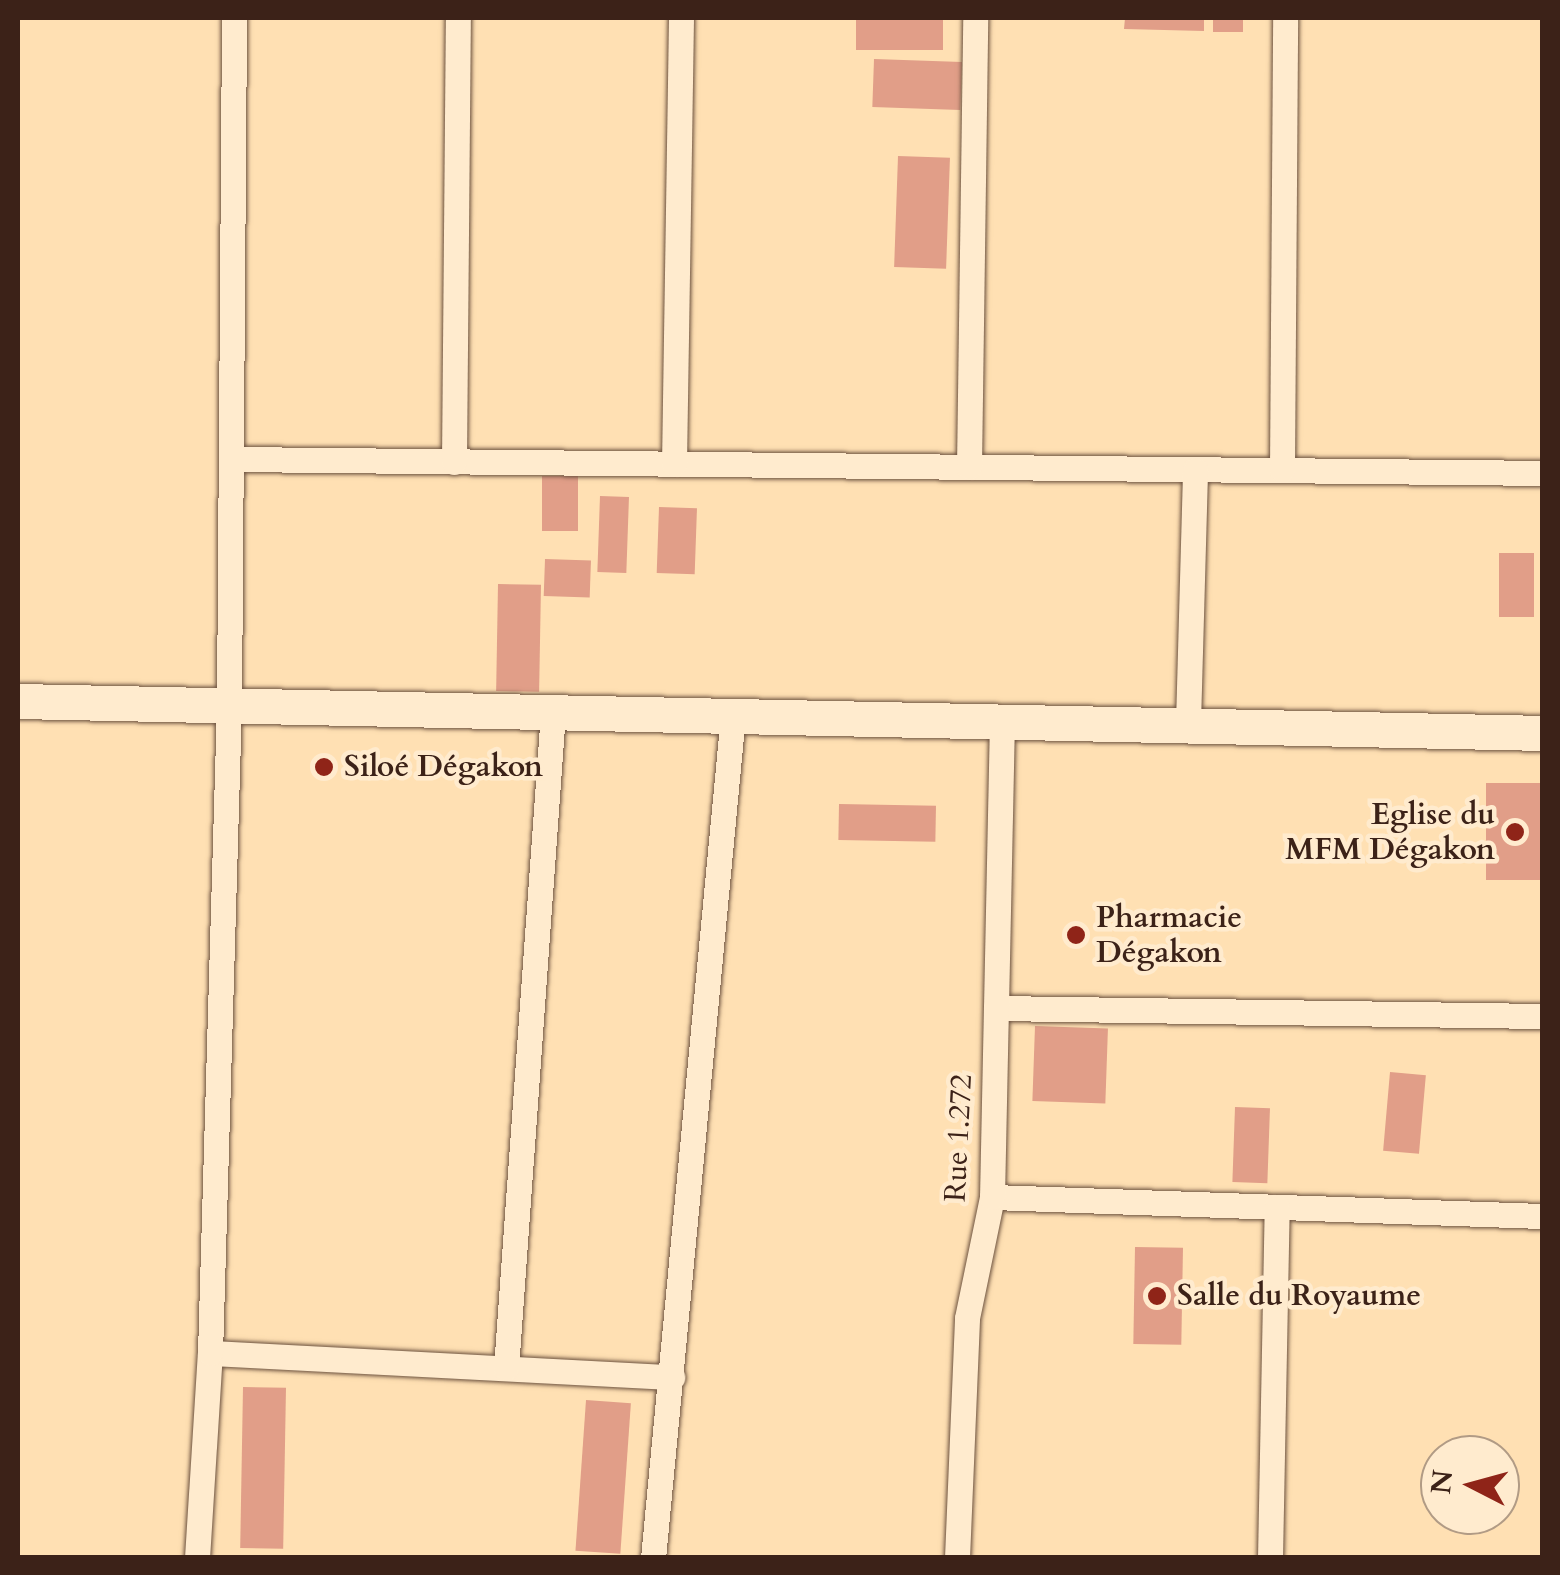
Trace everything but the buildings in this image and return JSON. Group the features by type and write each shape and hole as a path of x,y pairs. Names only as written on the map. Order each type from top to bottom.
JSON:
{"street":[{"path":"196,1558 210,1353 229,704 234,459 234,18"},
{"path":"454,462 458,18"},
{"path":"674,464 681,18"},
{"path":"969,467 974,18"},
{"path":"1282,470 1285,18"},
{"path":"234,459 1542,473"},
{"path":"1188,723 1195,470"},
{"path":"18,702 1542,733"},
{"path":"506,1368 553,712"},
{"path":"653,1558 733,715"},
{"name":"Rue 1.272","path":"957,1558 967,1318 992,1197 1002,720"},
{"path":"996,1008 1542,1016"},
{"path":"992,1197 1542,1216"},
{"path":"1270,1558 1277,1206"},
{"path":"210,1353 672,1377"}],"place":[{"name":"Siloé Dégakon","path":"324,767"},
{"name":"Eglise du MFM Dégakon","path":"1515,832"},
{"name":"Pharmacie Dégakon","path":"1076,935"},
{"name":"Salle du Royaume","path":"1157,1296"}]}
